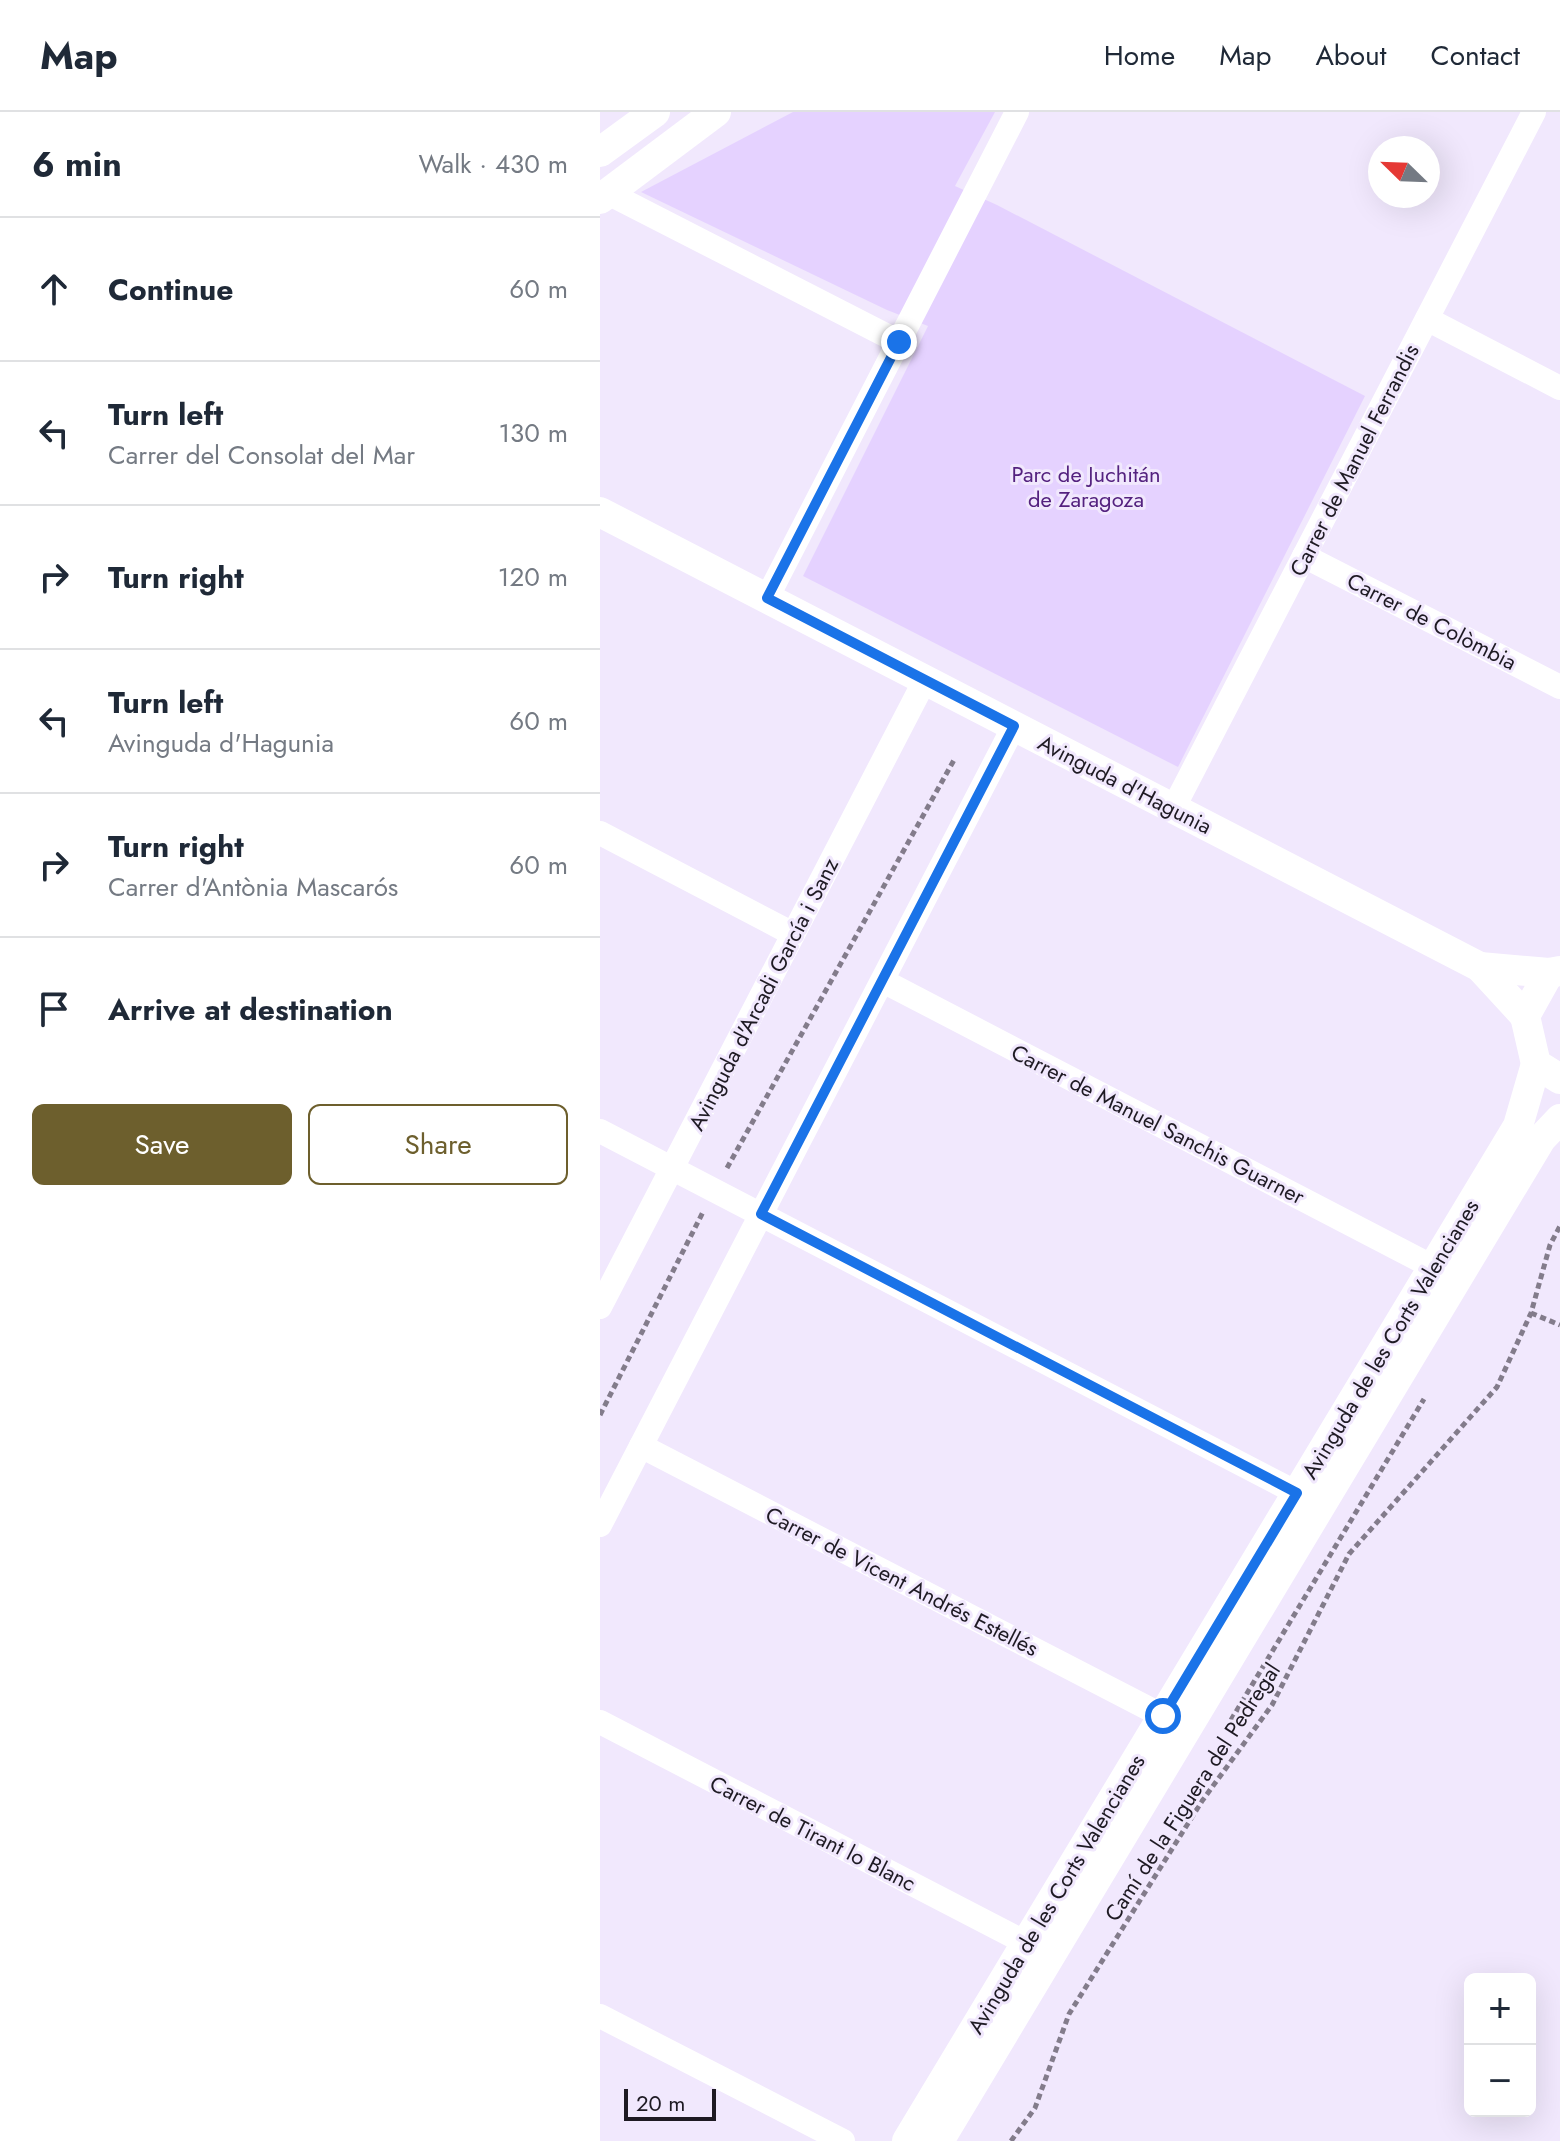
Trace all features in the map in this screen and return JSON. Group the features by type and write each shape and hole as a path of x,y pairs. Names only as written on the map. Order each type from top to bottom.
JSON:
{"street":[{"path":"617,134 655,112"},
{"path":"716,112 604,196 899,342"},
{"path":"767,598 1017,112"},
{"name":"Carrer de Manuel Ferrandis","path":"1173,809 1534,112"},
{"path":"1427,319 1560,388"},
{"name":"Avinguda d'Hagunia","path":"600,512 1480,967 1525,1016"},
{"name":"Carrer de Colòmbia","path":"1304,556 1560,687"},
{"name":"Avinguda d'Arcadi García i Sanz","path":"600,1307 925,680"},
{"path":"600,1525 1014,726"},
{"path":"600,833 793,934"},
{"name":"Avinguda d'Hagunia","path":"1480,967 1555,972"},
{"path":"1548,1072 1525,1016 1555,972"},
{"name":"Carrer de Manuel Sanchis Guarner","path":"883,981 1433,1267"},
{"name":"Avinguda de les Corts Valencianes","path":"907,2141 1548,1072"},
{"name":"Avinguda de les Corts Valencianes","path":"939,2141 1533,1153 1560,1119"},
{"path":"600,1131 1297,1493"},
{"name":"Carrer de Vicent Andrés Estellés","path":"641,1446 1163,1716"},
{"name":"Carrer de Tirant lo Blanc","path":"600,1722 1026,1943"},
{"path":"600,2016 843,2141"}],"path":[{"path":"600,1415 715,1190 954,760"},
{"name":"Camí de la Figuera del Pedregal","path":"1011,2141 1035,2108 1069,2014 1202,1801 1272,1705 1349,1554 1497,1387 1531,1313 1550,1245 1560,1226"},
{"path":"1531,1313 1560,1325"}],"green space":[{"name":"Parc de Juchitán de Zaragoza","path":"793,112 995,112 955,186 1365,396 1178,767 803,576 928,326 887,310 641,192"}],"route":[{"path":"899,342 767,598 1014,726 761,1214 1297,1493 1163,1716"}]}
